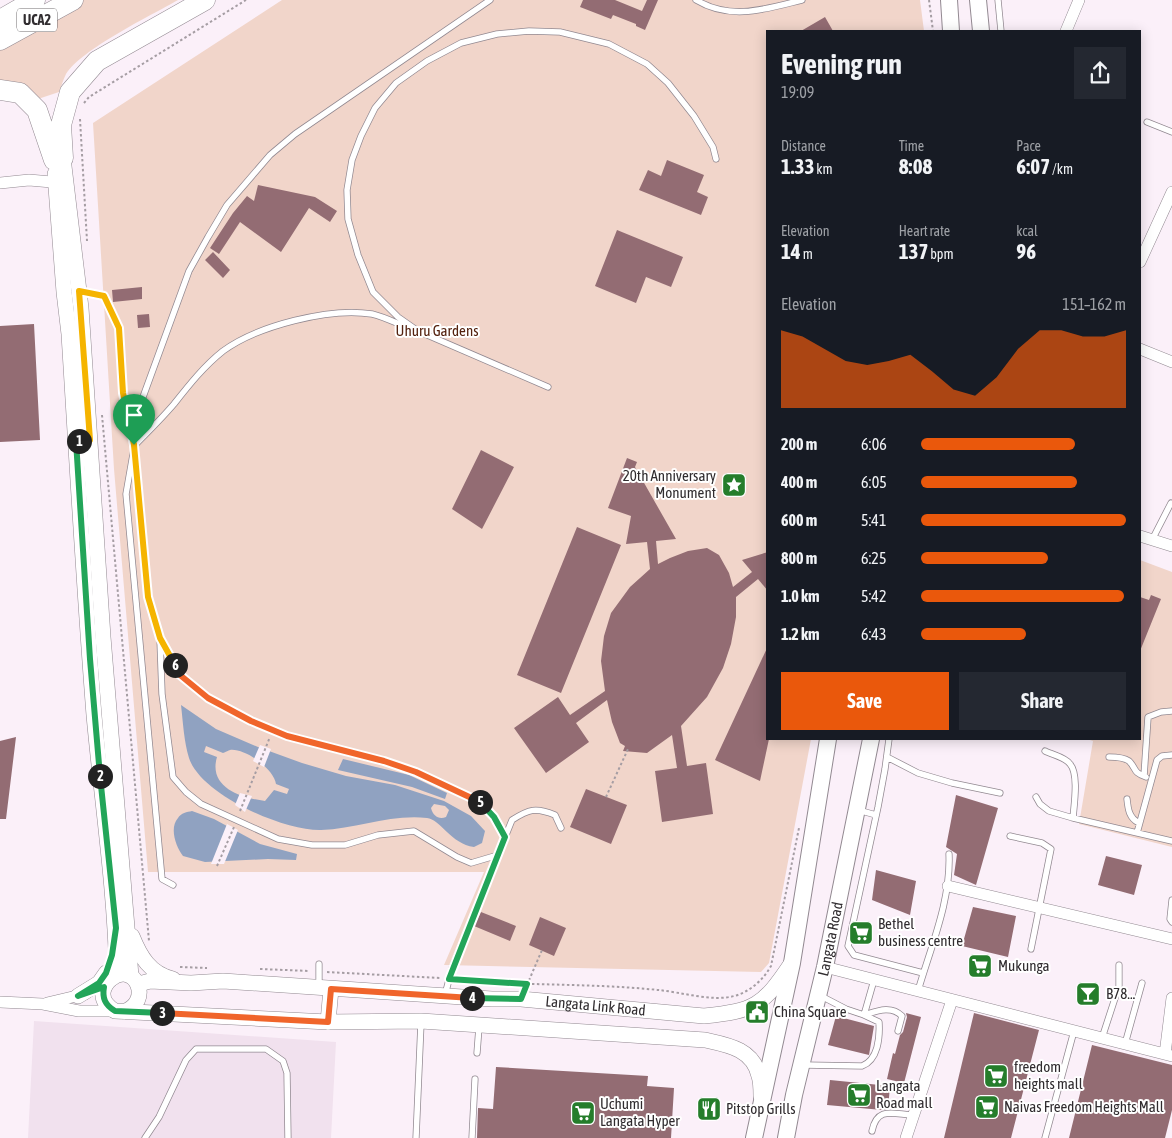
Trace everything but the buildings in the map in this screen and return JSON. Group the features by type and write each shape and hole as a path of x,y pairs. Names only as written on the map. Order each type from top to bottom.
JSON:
{"highway":[{"name":"UCA2","path":"0,20 35,0"},
{"name":"UCA2","path":"0,40 73,0"},
{"path":"59,159 61,124 70,92 97,62 205,0"},
{"path":"0,90 20,93 37,110 59,159"}],"main road":[{"path":"949,0 951,30"},
{"path":"978,0 981,30"},
{"path":"754,1138 792,963 828,740"},
{"name":"Langata Road","path":"786,1138 794,1095 825,967 871,740"}],"street":[{"path":"1066,30 1079,0"},
{"path":"59,159 72,292 83,441 103,637 121,925 129,978 140,992 138,1001 132,1008 119,1012 109,1008 103,997 104,987 108,981 129,978"},
{"path":"0,183 30,180 60,183"},
{"path":"1141,260 1169,210 1172,192"},
{"path":"1141,349 1172,362"},
{"path":"1141,536 1172,546"},
{"path":"948,886 1172,939"},
{"path":"121,925 139,954 151,968 166,977 191,983"},
{"path":"78,996 99,983 106,973 121,925"},
{"name":"Langata Link Road","path":"129,978 191,983 223,981 325,989 521,999 704,1016 735,1013 750,1008 764,999 777,985 792,963"},
{"path":"825,967 1168,1055 1172,998"},
{"name":"Langata Link Road","path":"43,1004 78,996 104,987"},
{"path":"325,989 328,1022"},
{"path":"906,1138 952,1000"},
{"name":"Langata Link Road","path":"0,1002 43,1004 79,1011 328,1022 422,1021 705,1040 736,1048 751,1059 759,1076 762,1100"}],"lane":[{"path":"173,885 162,879 126,494 143,397 190,271 227,205 270,155 295,134 490,0"},
{"path":"696,0 704,5 735,13 765,10 802,0"},
{"path":"998,0 1001,30"},
{"path":"418,331 398,317 373,292 358,255 348,219 348,190 355,152 375,108 396,83 427,61 461,42 497,34 529,30 560,32 609,44 647,64 668,83 694,116 713,147 716,159"},
{"path":"1146,122 1172,132"},
{"path":"72,292 104,296 119,328 123,393 134,445 148,597 160,638 180,675 208,698 251,721 287,736 384,761 438,782 479,802 494,817 505,837"},
{"path":"134,445 172,406 200,372 222,352 246,336 274,325 344,313 372,314 418,331 548,387"},
{"path":"1152,540 1171,503"},
{"path":"160,638 162,694 173,777 186,792 201,804 278,840 312,845 345,845 378,835 414,831 457,857 471,863 498,855"},
{"path":"1144,776 1148,717 1161,712 1172,711"},
{"path":"889,740 876,815 848,946 854,955 923,973"},
{"path":"1045,751 1071,765 1075,777 1073,818"},
{"path":"1137,833 1158,758 1172,755"},
{"path":"887,757 918,773 952,783 1000,793"},
{"path":"1109,757 1126,759 1135,772 1152,778"},
{"path":"1036,797 1040,804 1049,811 1172,842"},
{"path":"1127,799 1128,810 1131,816 1140,824"},
{"path":"445,996 449,979 512,820 522,813 535,809 543,810 555,815 561,828"},
{"path":"858,810 876,815"},
{"path":"1010,836 1042,843 1051,850 1031,949"},
{"path":"918,991 948,886 949,854"},
{"path":"1172,900 1170,919 1172,922"},
{"path":"319,964 319,971 325,989"},
{"path":"1102,1038 1119,986 1119,965"},
{"path":"864,1015 874,980"},
{"path":"1125,1044 1142,982"},
{"path":"802,1064 862,1066 869,1063 874,1057 880,1034 879,1022 846,1009 819,995"},
{"path":"864,1015 888,1009 896,1012 902,1016 898,1031"},
{"path":"416,1138 422,1021"},
{"path":"477,1053 479,1025"},
{"path":"1045,1138 1074,1031"},
{"path":"145,1138 159,1117 186,1060 196,1049 266,1049 283,1061 287,1073 288,1138"},
{"path":"472,1138 475,1079"},
{"path":"872,1131 874,1120 878,1116 885,1114 913,1115"}],"path":[{"path":"80,107 89,97 246,0"},
{"path":"929,0 933,30"},
{"path":"80,112 87,241"},
{"path":"102,411 150,945"},
{"path":"217,866 273,730"},
{"path":"606,797 628,749"},
{"path":"256,969 408,975 527,984 657,990 714,997 734,996 747,990 764,977 771,966 799,824"},
{"path":"521,999 542,950"},
{"path":"177,967 212,968"}],"shaded area":[{"path":"34,1021 336,1042 331,1138 28,1138"}],"green space":[{"path":"80,0 178,0 117,34 86,54 66,74 59,92 38,99 0,86 0,46"},
{"name":"Uhuru Gardens","path":"282,0 920,0 924,30 766,30 766,740 811,740 769,963 761,972 444,965 484,872 148,872 114,469 93,123"},
{"path":"1141,560 1172,572 1172,847 1079,824 1093,741 1090,740 1141,740"}],"water":[{"path":"181,705 216,729 258,747 346,776 395,785 444,801 471,816 485,831 482,843 474,847 466,845 452,837 432,819 427,818 400,818 321,830 305,829 286,824 246,808 209,785 197,772 187,752","holes":["206,746 223,753 236,750 251,756 265,766 276,784 289,789 287,794 274,790 265,801 237,794 222,783 217,776 215,767 217,757 204,752","434,804 445,806 449,810 446,817 439,818 435,815 431,808"]},
{"path":"343,759 409,775 447,793 445,799 412,787 338,770"},
{"path":"192,811 214,819 260,844 297,854 296,860 268,859 205,862 183,856 176,843 175,822 184,813"}],"pier":[{"path":"260,745 271,749 264,767 253,761"},
{"path":"240,793 252,796 245,812 235,805"},
{"path":"227,824 238,830 224,864 211,864"}],"place":[{"name":"20th Anniversary Monument","path":"734,485"},
{"name":"Bethel business centre","path":"861,933"},
{"name":"Mukunga","path":"980,966"},
{"name":"B78...","path":"1088,994"},
{"name":"China Square","path":"757,1012"},
{"name":"freedom heights mall","path":"996,1076"},
{"name":"Langata Road mall","path":"859,1095"},
{"name":"Naivas Freedom Heights Mall","path":"987,1107"},
{"name":"Pitstop Grills","path":"709,1109"},
{"name":"Uchumi Langata Hyper","path":"583,1113"}],"route":[{"path":"79,291 104,296 119,328 123,393 134,445 148,597 160,638 180,675 208,698 251,721 287,736 384,761 416,772 479,802 494,817 505,837 449,979 527,984 521,999 492,999 331,989 328,1022 115,1011 105,1003 103,997 104,987 78,996 99,983 106,973 112,955 116,928 99,771 76,441 90,440 79,291"}]}
